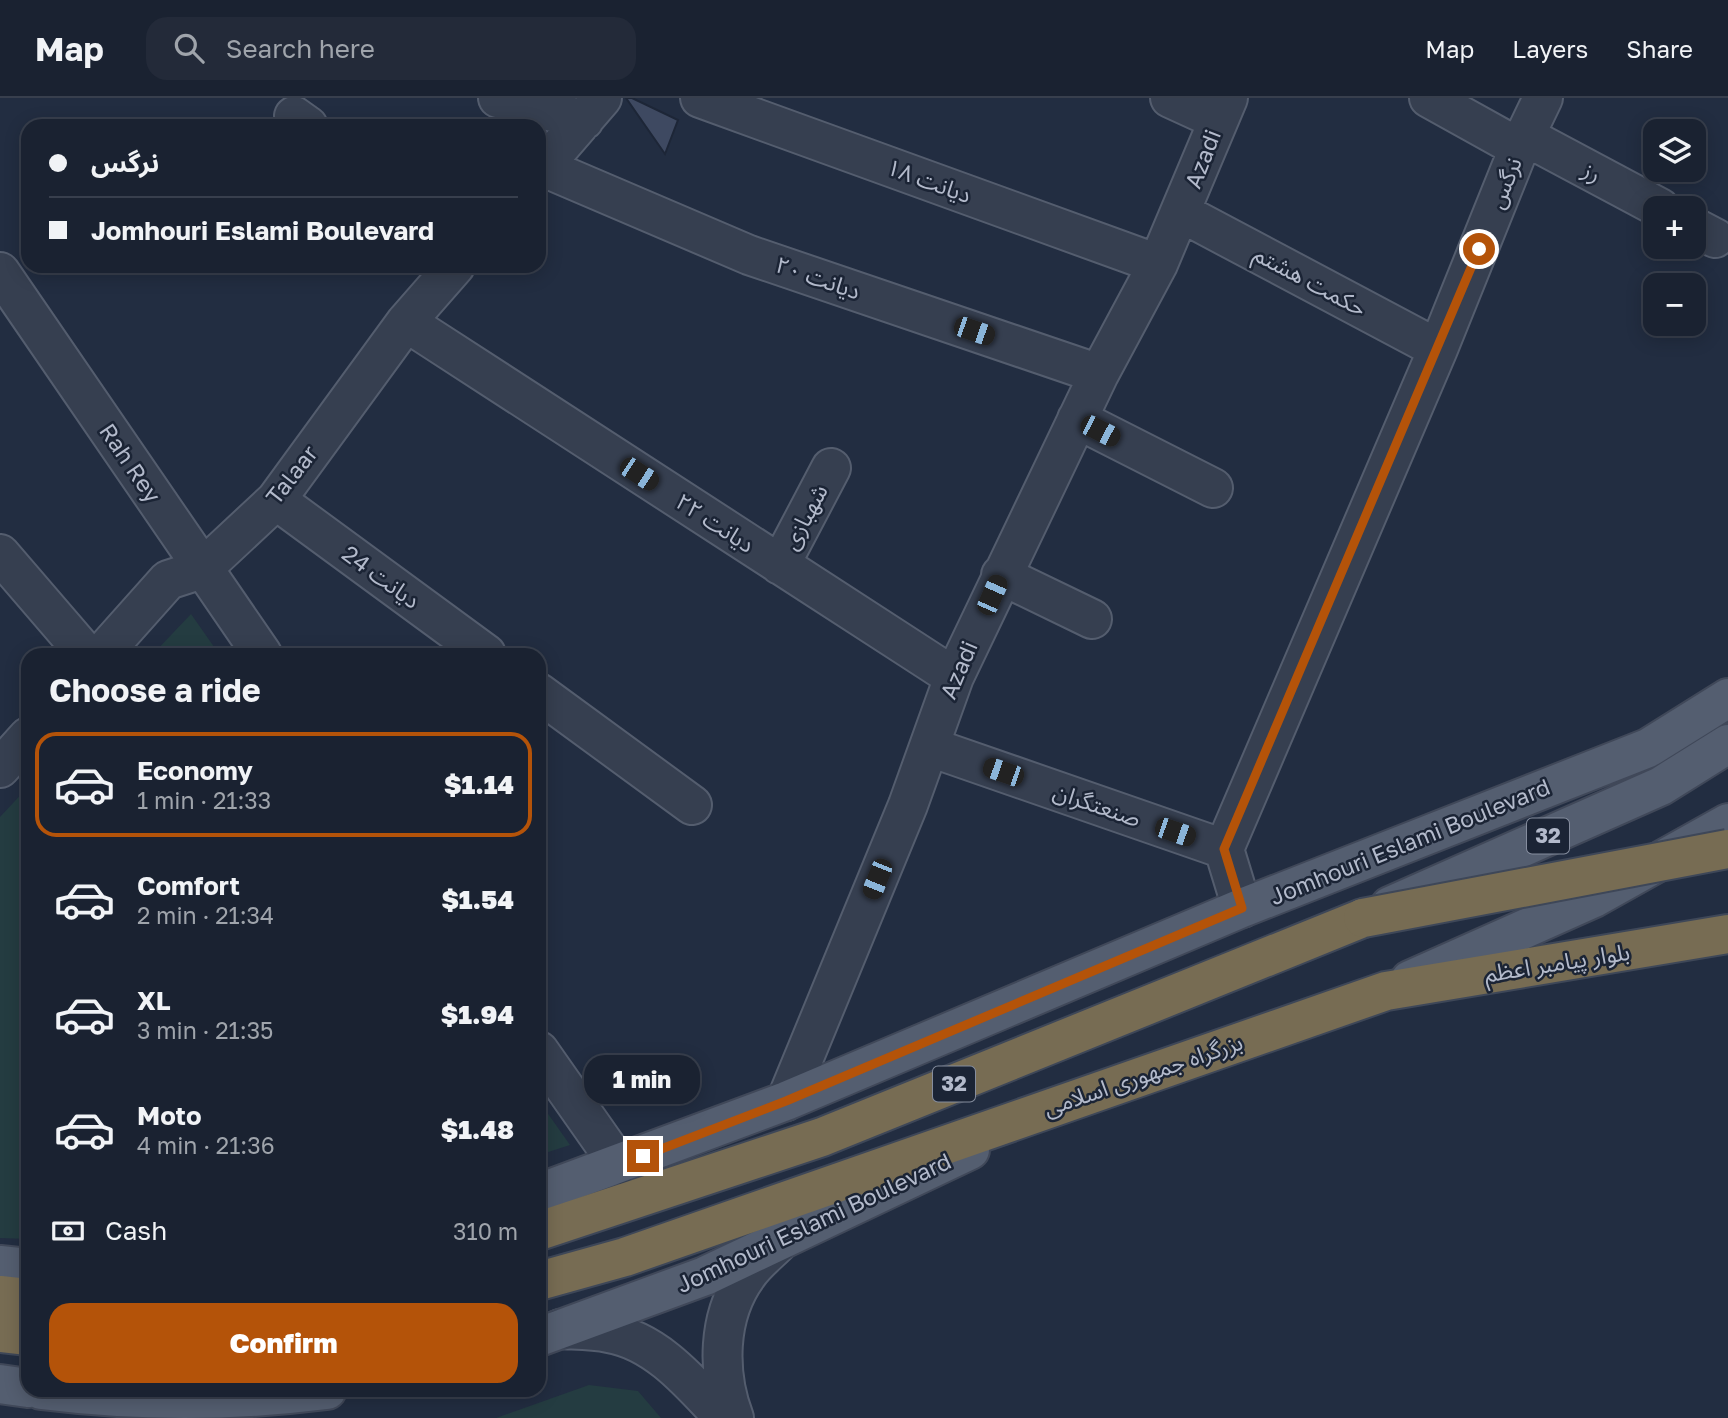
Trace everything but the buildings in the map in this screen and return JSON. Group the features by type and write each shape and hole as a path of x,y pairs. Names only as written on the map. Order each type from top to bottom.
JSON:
{"highway":[{"path":"1363,918 1728,849"},
{"name":"32","path":"546,1229 822,1137 1363,918"},
{"name":"بلوار پیامبر اعظم","path":"1386,991 1728,934"},
{"name":"بزرگراه جمهوری اسلامی","path":"546,1279 625,1257 1386,991"},
{"path":"0,1294 21,1297"},
{"path":"0,1333 21,1335"}],"main road":[{"name":"Jomhouri Eslami Boulevard","path":"546,1191 786,1101 1242,908 1647,748 1728,698"},
{"name":"32","path":"1363,918 1661,786 1728,744"},
{"name":"بزرگراه جمهوری اسلامی","path":"1386,991 1594,898 1728,823"},
{"name":"Jomhouri Eslami Boulevard","path":"549,1333 705,1276 1084,1096"},
{"path":"0,1265 21,1267"},
{"path":"0,1384 21,1387"},
{"path":"99,1397 206,1400 242,1397"}],"street":[{"path":"498,98 593,109"},
{"name":"دیانت ۱۸","path":"700,98 1158,264"},
{"path":"1170,98 1223,109"},
{"name":"رز","path":"1429,98 1643,200"},
{"name":"نرگس","path":"1224,849 1438,349 1522,142 1543,98"},
{"path":"546,163 593,109"},
{"name":"Azadi","path":"786,1101 930,747 954,677 1099,374 1182,214 1223,109"},
{"name":"دیانت ۲۰","path":"546,171 749,255 1099,374"},
{"name":"حکمت هشتم","path":"1182,214 1438,349"},
{"name":"Rah Rey","path":"0,271 258,648"},
{"name":"Talaar","path":"107,648 168,580 202,569 276,500 406,322 449,273"},
{"name":"دیانت ۲۲","path":"406,322 954,677"},
{"path":"1077,419 1213,488"},
{"name":"شهبازی","path":"780,565 831,468"},
{"name":"دیانت 24","path":"276,500 478,648"},
{"path":"0,554 81,648"},
{"path":"1001,575 1091,619"},
{"path":"546,698 691,805"},
{"path":"0,768 21,745"},
{"name":"صنعتگران","path":"930,747 1224,849"},
{"path":"1224,849 1242,908"},
{"path":"546,1061 619,1165"},
{"path":"734,1418 722,1377 727,1323 735,1295 747,1274 778,1243"},
{"path":"549,1333 610,1333 646,1346 695,1387 724,1418"}],"green space":[{"path":"191,614 215,648 159,648"},
{"path":"21,794 21,1239 0,1238 0,817"},
{"path":"546,1111 570,1145 546,1153"},
{"path":"589,1385 638,1391 661,1418 496,1418"}],"route":[{"path":"643,1156 786,1101 1242,908 1224,849 1479,249"}]}
